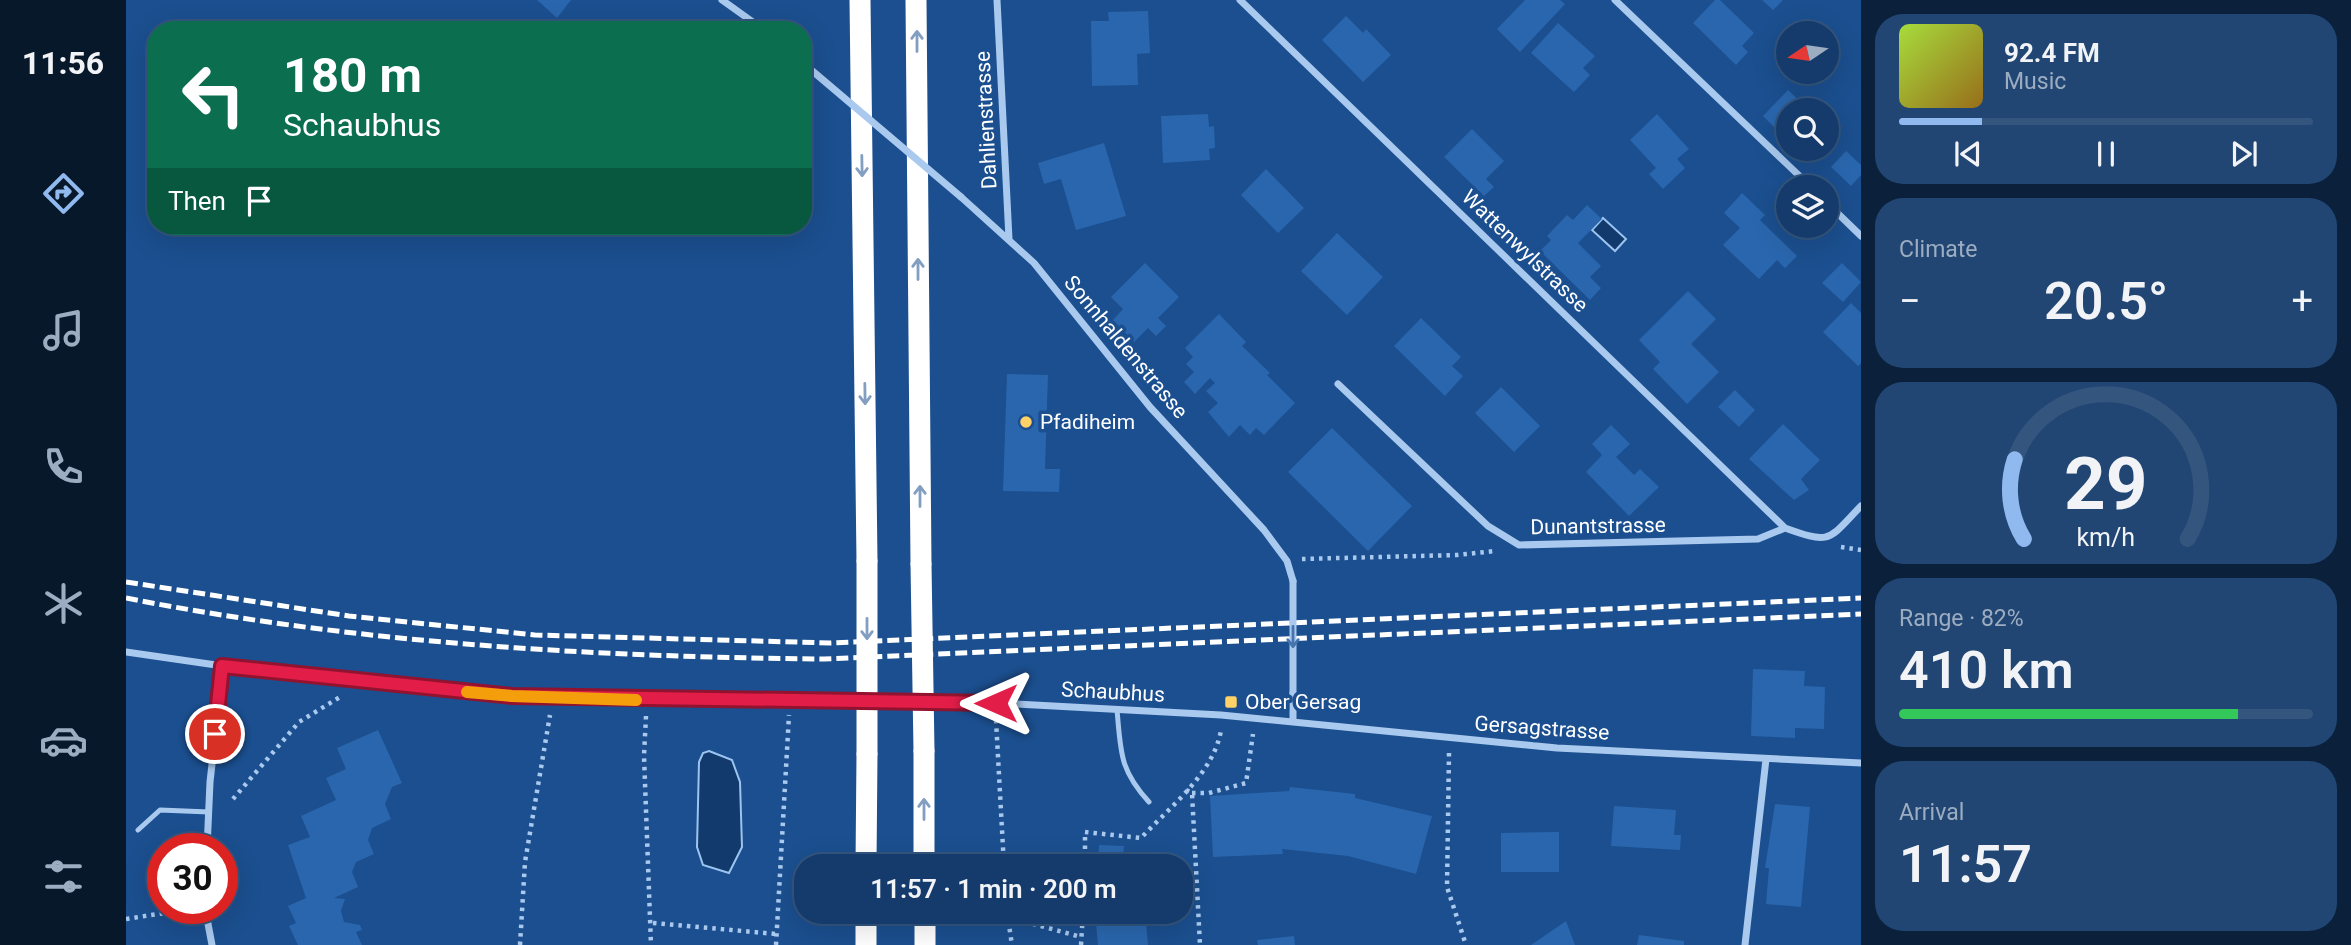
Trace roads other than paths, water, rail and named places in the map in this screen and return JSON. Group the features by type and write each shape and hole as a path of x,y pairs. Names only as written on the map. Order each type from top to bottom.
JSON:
{"highway":[{"path":"860,0 867,561 866,854"},
{"path":"916,0 924,854"},
{"path":"866,924 866,945"},
{"path":"925,924 925,945"}],"street":[{"path":"722,0 754,21"},
{"name":"Dahlienstrasse","path":"997,0 1009,239"},
{"name":"Wattenwylstrasse","path":"1240,0 1786,528"},
{"path":"1615,0 1798,175"},
{"name":"Sonnhaldenstrasse","path":"812,71 1034,263 1150,407 1264,530 1287,561 1293,581 1293,722"},
{"path":"1839,215 1861,236"},
{"name":"Dunantstrasse","path":"1338,384 1488,527 1519,545 1758,539 1786,528"},
{"path":"1786,528 1817,540 1835,534 1861,506"},
{"name":"Schaubhus","path":"126,652 222,666 512,696 996,703 1221,715"},
{"path":"208,833 222,666"},
{"name":"Gersagstrasse","path":"1221,715 1558,748 1861,763"},
{"path":"1745,945 1766,759"},
{"path":"208,924 212,945"}],"lane":[{"path":"1117,710 1122,758 1130,781 1149,802"},
{"path":"138,830 160,810 209,812"}],"water":[{"path":"1603,218 1626,239 1615,251 1592,230"},
{"path":"709,751 732,760 740,782 742,847 729,873 703,865 697,847 699,762 703,753"}],"railway":[{"path":"126,582 349,616 535,635 830,643 1861,598"},
{"path":"126,598 299,626 474,645 649,655 824,659 1861,614"}],"place":[{"name":"Pfadiheim","path":"1026,422"},
{"name":"Ober Gersag","path":"1231,702"}]}
